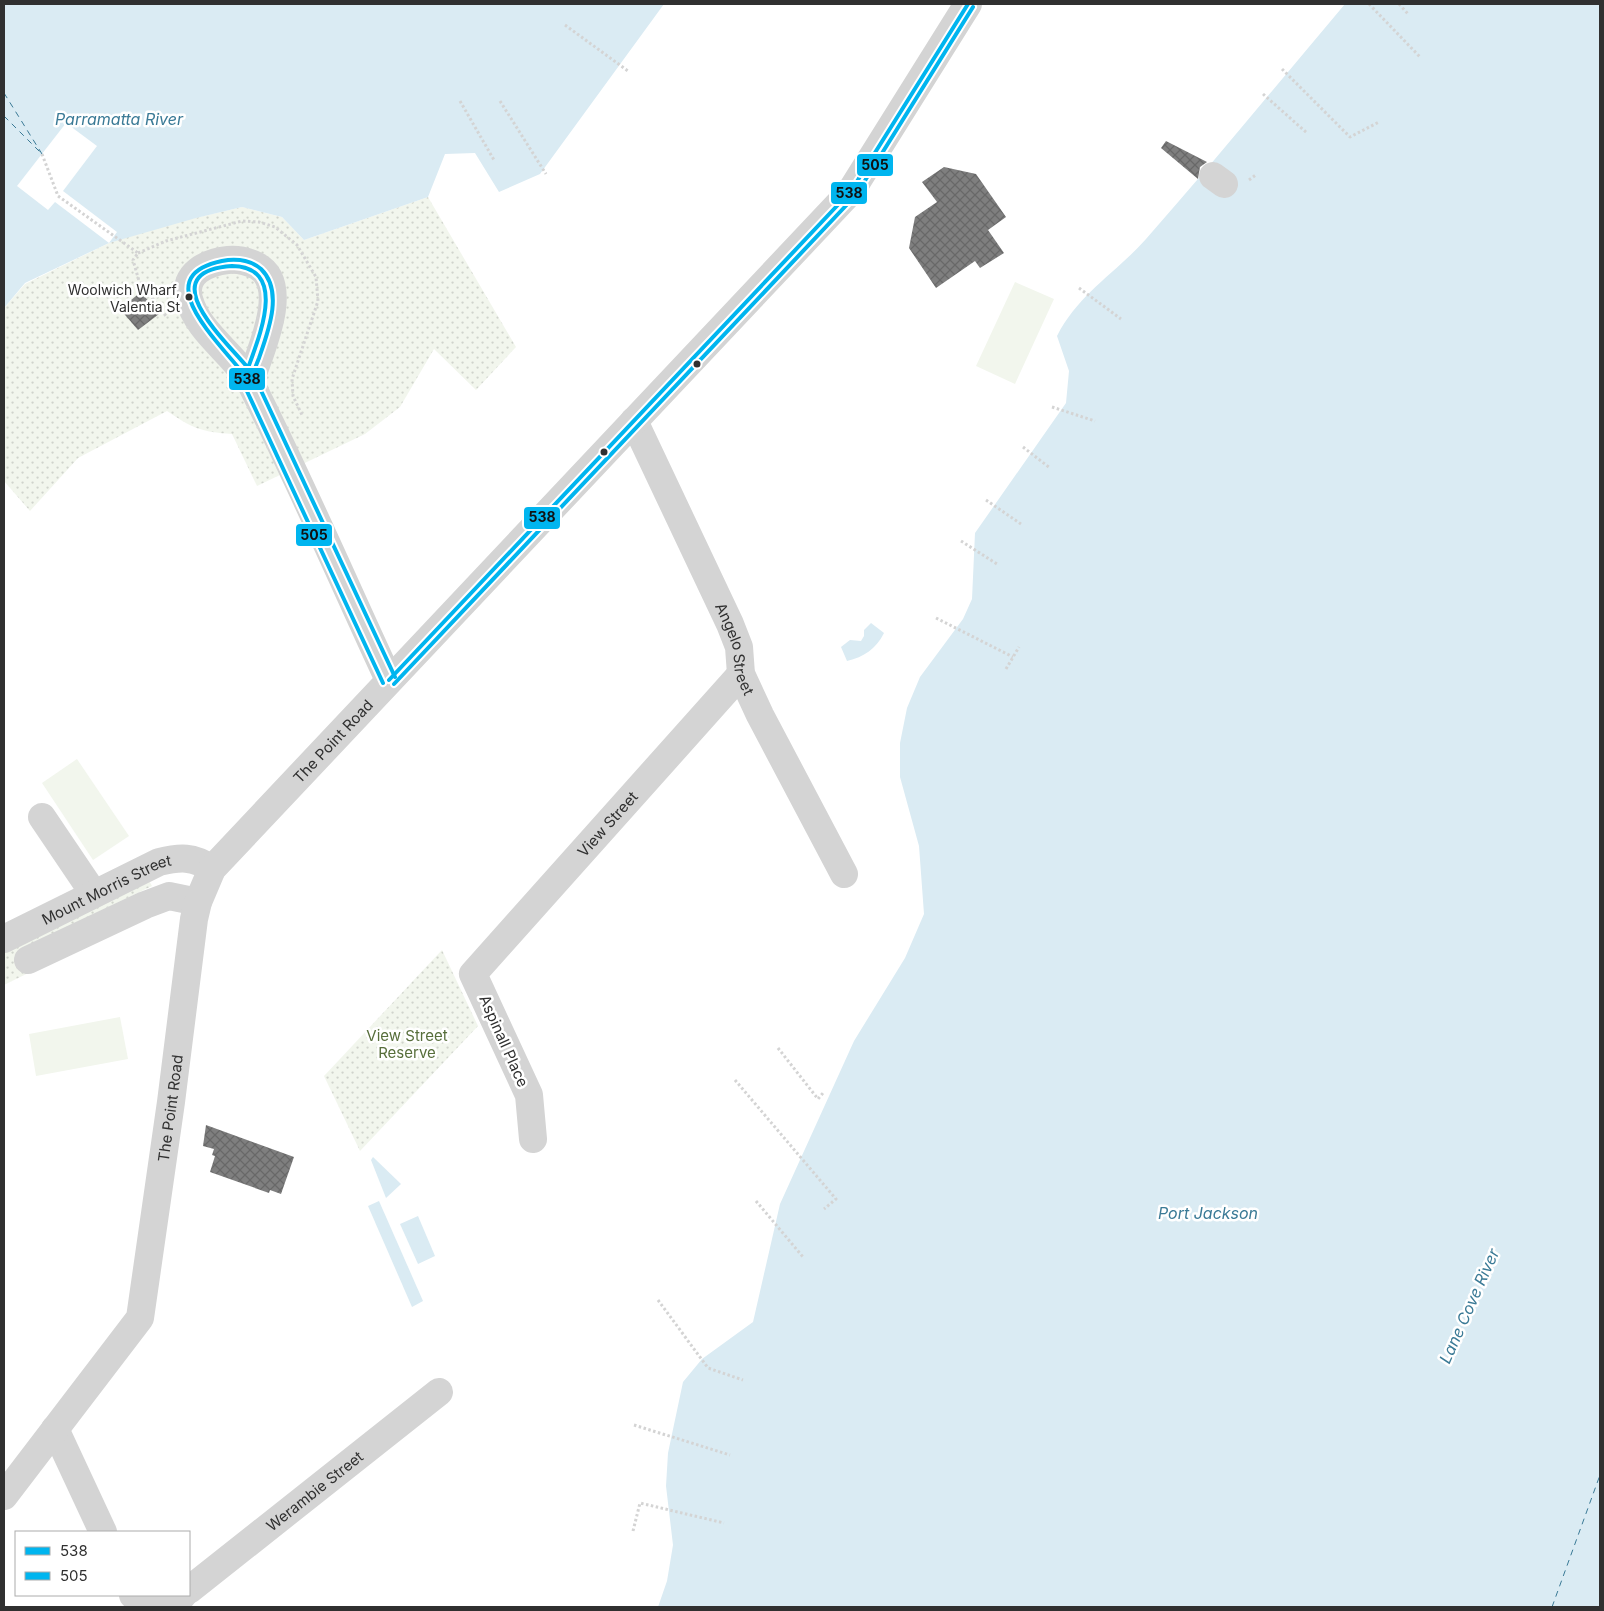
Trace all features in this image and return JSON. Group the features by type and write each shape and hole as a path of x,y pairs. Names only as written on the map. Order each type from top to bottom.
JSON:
{"street":[{"name":"The Point Road","path":"4,1496 140,1318 171,1102 194,919 198,902 212,869 851,191 968,4"},
{"path":"250,382 390,680"},
{"name":"Angelo Street","path":"634,421 730,624 739,647 741,674 760,715 844,874"},
{"name":"View Street","path":"474,974 741,674"},
{"path":"42,818 94,894"},
{"name":"Mount Morris Street","path":"4,939 159,862 181,857 204,864 212,869"},
{"path":"28,960 145,904 169,896 198,902"},
{"name":"Aspinall Place","path":"474,974 528,1095 533,1139"},
{"name":"Werambie Street","path":"190,1589 439,1392"},
{"path":"55,1429 103,1531"},
{"path":"135,1596 154,1606 176,1600 182,1596"}],"path":[{"path":"1369,4 1421,58"},
{"path":"1399,4 1409,15"},
{"path":"565,25 628,71"},
{"path":"1282,69 1350,137 1379,122"},
{"path":"1263,94 1307,133"},
{"path":"460,101 494,160"},
{"path":"500,101 546,174"},
{"path":"42,154 58,196 138,253 133,260 139,281 170,322"},
{"path":"1079,288 1122,320"},
{"path":"1052,407 1095,421"},
{"path":"1023,447 1050,468"},
{"path":"986,500 1021,524"},
{"path":"961,540 997,564"},
{"path":"936,618 1013,657"},
{"path":"1006,669 1019,647"},
{"path":"778,1048 818,1099 823,1093"},
{"path":"735,1080 836,1199 824,1209"},
{"path":"756,1201 804,1257"},
{"path":"658,1300 708,1368 743,1380"},
{"path":"634,1425 730,1455"},
{"path":"633,1531 640,1503 724,1522"}],"green space":[{"path":"428,197 516,347 476,390 434,349 400,407 365,434 257,486 232,434 197,428 167,411 78,458 30,511 4,481 4,308 25,284 109,243 165,225 242,207 282,217 304,240"},
{"path":"1015,282 1054,299 1015,384 976,366"},
{"path":"77,759 129,836 93,860 42,783"},
{"path":"147,877 152,886 28,946 154,911 4,985 4,946"},
{"name":"View Street Reserve","path":"442,950 478,1026 360,1151 324,1076"},
{"path":"120,1017 128,1059 36,1076 29,1034"}],"water":[{"name":"Parramatta River","path":"4,4 664,4 540,174 499,192 475,153 445,154 428,197 304,240 282,217 242,207 196,218 109,243 25,283 4,308"},
{"name":"Port Jackson","path":"1345,4 1600,4 1600,1607 658,1607 667,1581 673,1545 666,1486 668,1453 683,1382 702,1359 753,1322 780,1204 854,1041 905,958 924,914 919,846 900,777 900,743 907,708 920,677 963,619 972,599 975,533 1066,403 1069,371 1057,336 1076,308 1146,239"},
{"path":"871,623 884,633 881,639 869,652 847,661 841,647 850,640 861,641 864,636 864,630"},
{"path":"373,1157 401,1184 386,1198 371,1160"},
{"path":"379,1201 423,1301 412,1307 368,1206"},
{"path":"418,1216 435,1256 418,1264 400,1224"}],"pier":[{"path":"66,123 97,146 63,191 117,232 109,243 55,202 48,210 17,186"}],"building":[{"path":"1166,141 1207,162 1200,167 1198,179 1161,148"},
{"path":"944,167 976,174 1006,217 988,230 1004,253 980,268 975,261 936,288 909,248 915,217 937,202 922,182"},
{"path":"141,292 159,314 138,330 120,309"},
{"path":"206,1125 294,1157 281,1194 270,1190 269,1193 210,1172 215,1156 212,1155 214,1149 203,1146"}],"ferry route":[{"path":"4,93 42,154"},
{"path":"4,116 40,152"},
{"path":"1552,1607 1600,1475"}],"transit line":[{"name":"538","path":"389,680 851,191 968,4"},
{"name":"505","path":"394,684 856,195 973,7"},
{"name":"538","path":"228,260 246,261 254,264 268,278 272,289 273,300 270,324 251,384 210,334 197,315 189,297 190,281 202,268 228,260"},
{"name":"505","path":"232,266 250,269 260,278 265,291 266,306 263,322 248,368 212,326 201,310 195,294 197,281 208,271 232,266"},
{"name":"505","path":"257,382 395,677"},
{"name":"505","path":"245,387 383,683"}],"place":[{"name":"Woolwich Wharf, Valentia St","path":"189,297"}],"water label":[{"name":"Lane Cove River","path":"1469,1306"}]}
